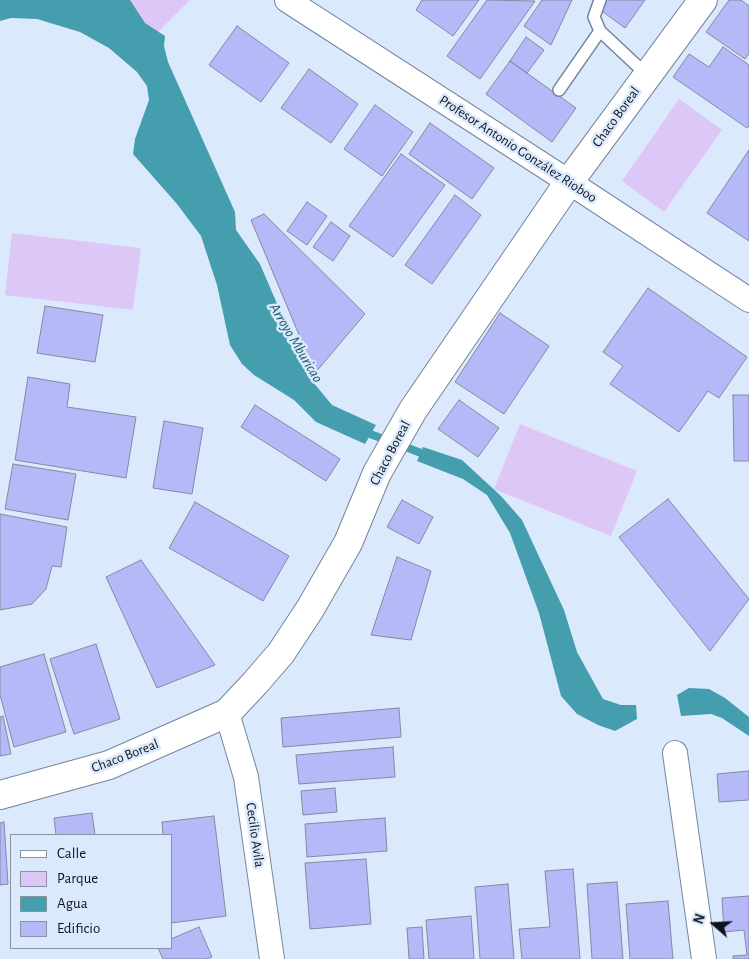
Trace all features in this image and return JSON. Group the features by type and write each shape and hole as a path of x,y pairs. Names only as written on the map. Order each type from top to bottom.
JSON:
{"main road":[{"name":"Chaco Boreal","path":"0,795 109,765 226,713 281,653 310,609 348,543 377,473 413,410 569,182 703,0"}],"street":[{"name":"Profesor Antonio González Rioboo","path":"287,0 749,300"},
{"name":"Cecilio Avila","path":"226,713 246,777 272,959"},
{"path":"675,753 704,959"}],"lane":[{"path":"600,0 594,17 600,32 648,75"},
{"path":"559,90 600,32"}],"green space":[{"path":"115,0 190,0 153,37"},
{"path":"679,99 722,130 664,212 622,181"},
{"path":"12,233 141,248 133,310 5,295"},
{"path":"520,424 637,471 611,536 494,489"}],"water":[{"path":"0,0 130,0 145,23 165,36 164,46 168,62 235,212 236,230 260,264 308,376 332,405 376,425 365,444 316,422 294,400 254,375 242,364 230,345 217,285 201,236 177,204 133,154 135,139 149,100 147,86 137,72 109,48 80,32 37,19 11,18 0,21"},
{"path":"423,447 462,460 501,496 522,520 564,610 577,652 603,699 621,705 636,705 637,719 615,731 577,714 561,696 539,613 510,533 487,495 463,479 417,461"},
{"path":"689,688 709,689 725,698 749,717 749,736 722,718 711,714 681,716 677,695"}],"building":[{"path":"422,0 479,0 453,36 416,10"},
{"path":"487,0 535,1 480,79 447,56"},
{"path":"542,0 572,0 551,45 524,26"},
{"path":"600,0 645,0 625,28 595,6"},
{"path":"729,0 741,0 749,6 749,53 745,59 706,32"},
{"path":"237,26 289,63 261,102 209,65"},
{"path":"526,37 544,50 527,73 510,61"},
{"path":"723,47 749,65 749,126 747,128 673,77 689,54 709,67"},
{"path":"510,61 576,108 552,142 486,94"},
{"path":"309,69 358,104 331,143 281,108"},
{"path":"375,105 413,132 382,176 344,149"},
{"path":"430,123 494,168 472,199 409,154"},
{"path":"749,150 749,241 707,213"},
{"path":"401,154 445,185 393,257 349,226"},
{"path":"455,195 481,215 432,284 405,265"},
{"path":"307,202 327,216 307,245 287,231"},
{"path":"264,214 365,314 315,373 251,220"},
{"path":"331,222 350,236 333,261 313,247"},
{"path":"648,288 747,357 719,398 708,391 679,432 610,384 623,366 603,352"},
{"path":"45,306 103,315 95,362 37,353"},
{"path":"500,313 549,346 504,414 455,382"},
{"path":"28,377 70,384 67,407 136,417 126,478 15,460"},
{"path":"733,395 749,395 749,461 734,461"},
{"path":"459,400 499,428 478,457 438,429"},
{"path":"255,405 340,459 326,481 241,427"},
{"path":"164,421 203,428 192,494 153,488"},
{"path":"13,464 76,474 68,520 5,509"},
{"path":"668,499 749,599 710,651 619,537"},
{"path":"402,500 433,517 419,544 387,527"},
{"path":"195,502 289,556 263,601 169,548"},
{"path":"0,514 67,527 61,567 52,566 46,589 32,604 0,610"},
{"path":"397,557 431,571 411,640 371,635"},
{"path":"141,560 215,665 157,688 106,577"},
{"path":"96,644 120,719 74,734 50,659"},
{"path":"44,654 66,732 14,747 0,695 0,667"},
{"path":"399,708 401,737 283,747 281,718"},
{"path":"3,716 11,754 0,756 0,717"},
{"path":"393,747 395,777 299,784 296,755"},
{"path":"749,771 749,800 719,802 717,774"},
{"path":"335,788 337,812 303,815 301,791"},
{"path":"92,813 95,834 56,834 54,818"},
{"path":"214,816 226,916 172,923 172,834 163,834 162,822"},
{"path":"385,818 387,851 307,857 305,824"},
{"path":"4,822 8,884 0,885 0,823"},
{"path":"366,859 371,924 310,929 305,863"},
{"path":"573,869 580,959 522,959 519,929 550,927 545,871"},
{"path":"617,882 623,959 592,959 587,884"},
{"path":"508,884 514,959 480,959 475,887"},
{"path":"749,896 749,959 733,959 733,956 747,955 744,930 724,932 722,898"},
{"path":"668,901 673,959 630,959 626,904"},
{"path":"471,916 474,959 429,959 426,920"},
{"path":"199,927 212,957 206,959 163,959 158,949 172,949 172,939"},
{"path":"422,927 424,959 409,959 407,928"}],"waterway":[{"name":"Arroyo Mburicao","path":"362,431 389,441"},
{"name":"Arroyo Mburicao","path":"400,445 429,456"}]}
